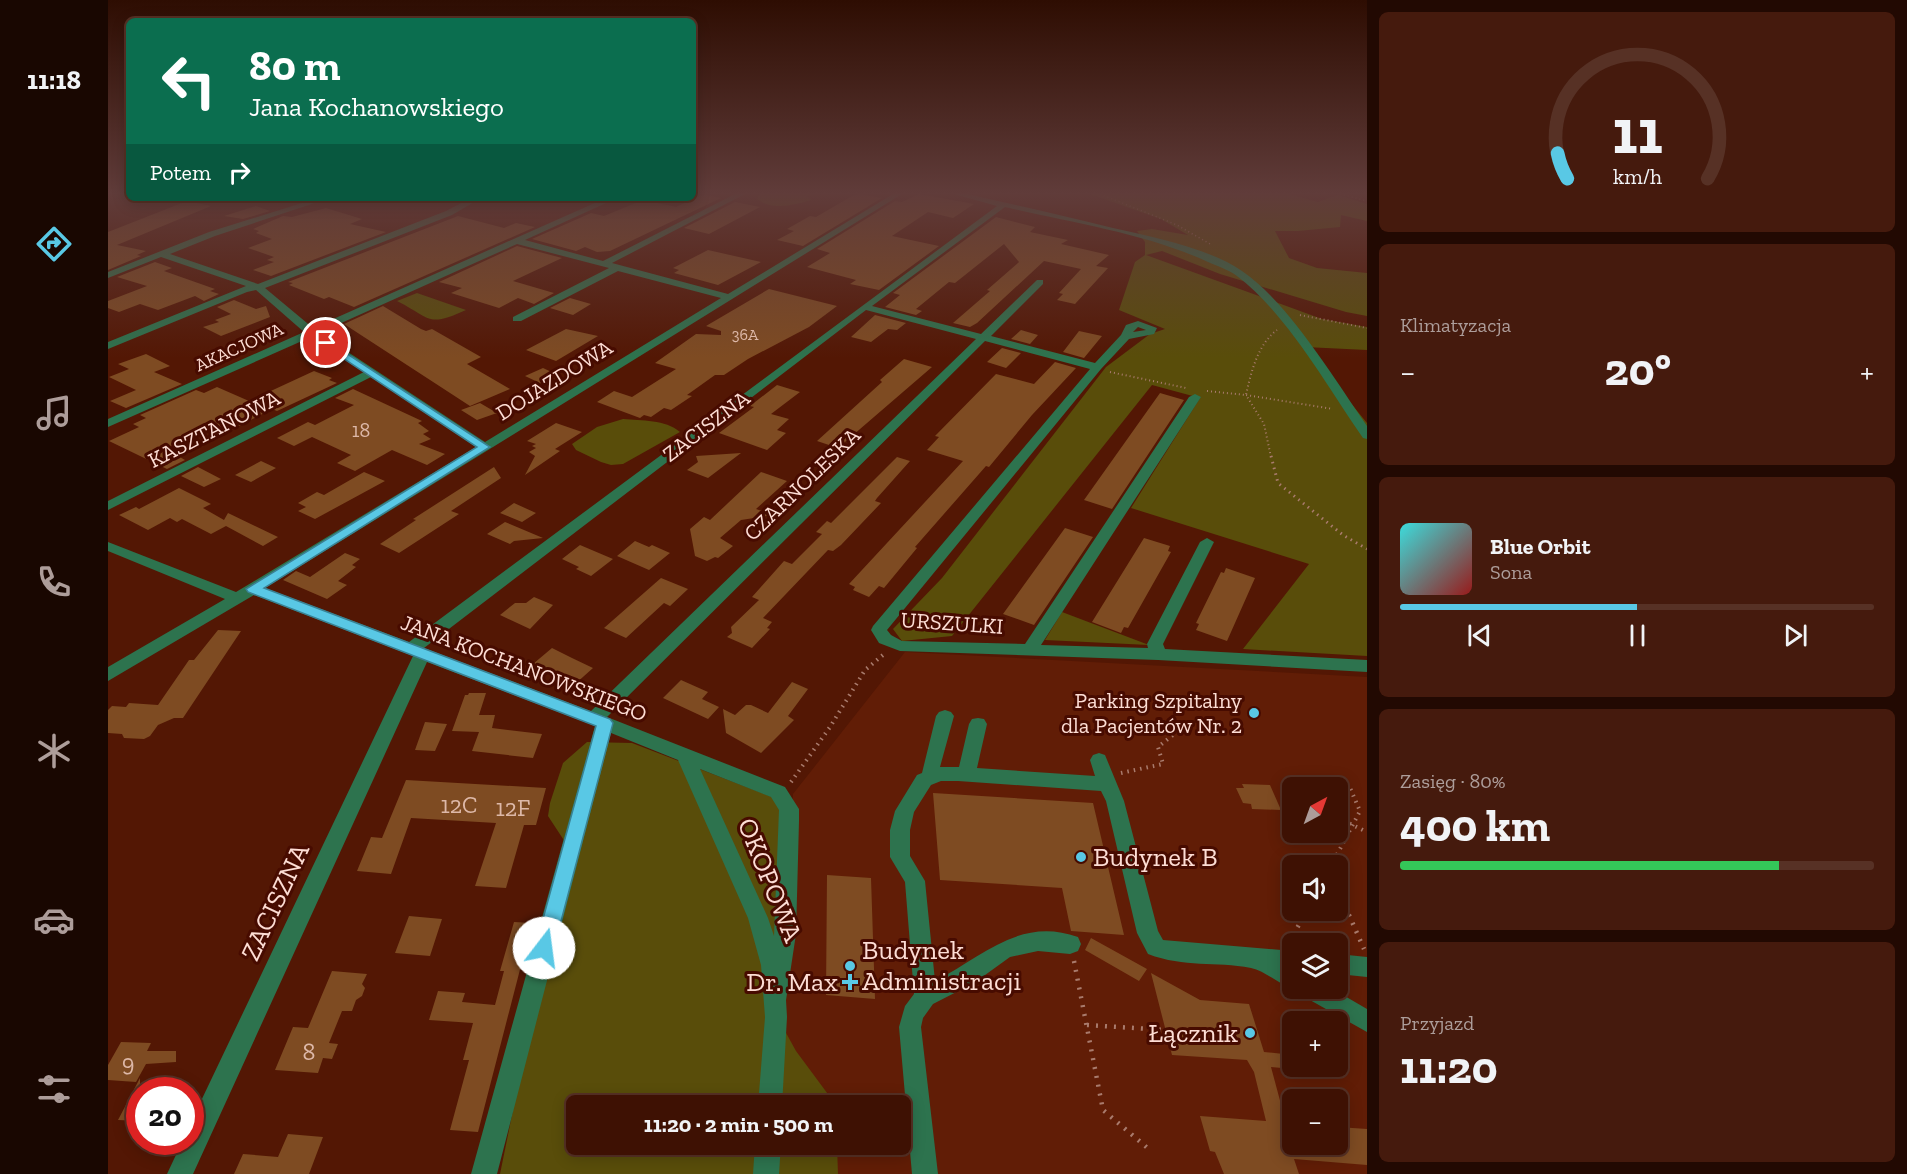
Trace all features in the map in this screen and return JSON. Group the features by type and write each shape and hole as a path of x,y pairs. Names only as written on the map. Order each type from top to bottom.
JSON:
{"street":[{"path":"108,275 174,249"},
{"path":"108,346 163,325 173,317 356,249"},
{"name":"AKACJOWA","path":"108,423 499,249"},
{"path":"546,249 728,297"},
{"path":"604,264 634,249"},
{"name":"DOJAZDOWA","path":"108,675 253,589 808,249"},
{"name":"ZACISZNA","path":"180,1174 417,651 864,307 943,249"},
{"path":"1182,249 1232,269 1251,281 1305,346 1367,435"},
{"path":"161,254 258,287 311,332 484,447"},
{"path":"518,319 618,267"},
{"name":"CZARNOLESKA","path":"599,721 707,605 1040,282"},
{"path":"864,307 1097,367"},
{"name":"URSZULKI","path":"1124,339 1097,367 879,630 885,639 897,645 1158,654 1258,662 1367,666"},
{"name":"KASZTANOWA","path":"108,506 371,373"},
{"path":"1030,650 1193,392"},
{"path":"1158,654 1155,644 1207,542"},
{"path":"108,546 237,598"},
{"name":"JANA KOCHANOWSKIEGO","path":"253,589 685,754 778,792"},
{"path":"932,777 930,770 945,716"},
{"path":"484,1174 599,721"},
{"path":"966,774 978,724"},
{"name":"OKOPOWA","path":"685,754 766,940 776,997 771,1095"},
{"path":"924,997 915,881 900,857 900,830 905,811 924,780 940,774 1104,773 1115,801 1148,933 1156,947 1170,952 1256,958 1282,956"},
{"path":"776,997 785,934 789,821 789,809 778,792"},
{"path":"925,1174 910,1028 913,1014 924,997 966,976 1005,949 1038,941 1071,948"},
{"path":"1256,958 1282,973"},
{"path":"1348,965 1367,966"},
{"path":"1328,999 1367,1021"},
{"path":"766,1174 767,1155"}],"path":[{"path":"1214,249 1232,269"},
{"path":"1273,306 1310,317 1367,328"},
{"path":"1280,328 1266,338 1251,374 1246,395 1265,426 1273,462 1272,471 1278,483 1343,536 1367,549"},
{"path":"1097,367 1116,374 1193,392 1246,395 1352,412"},
{"path":"778,792 785,788 801,769 865,670 897,645"},
{"path":"1104,773 1163,764 1158,747 1178,731"},
{"path":"1337,855 1360,811 1350,788"},
{"path":"1348,823 1367,832"},
{"path":"1348,913 1367,956"},
{"path":"1071,948 1103,1110 1151,1150"},
{"path":"1086,1025 1166,1030"}],"shaded area":[{"path":"1145,249 1284,249 1289,258 1317,268 1367,273 1367,316 1346,312 1220,274 1162,251 1146,255 1322,319 1367,327 1367,350 1305,347 1367,423 1367,656 1243,649 1309,564 1131,508 1200,398 1152,385 952,636 902,641 893,629 942,578 1106,367 1150,334 1165,329 1119,310 1135,262 1145,255"},
{"path":"417,293 466,310 436,320 423,316 397,301"},
{"path":"623,419 660,423 680,432 623,464 611,465 601,462 576,450 572,444 597,427"},
{"path":"1062,612 1149,645 1045,640"},
{"path":"905,652 1367,677 1367,1174 779,1174 780,1155 911,1155 911,1095 782,1095 793,794"},
{"path":"587,742 632,743 793,805 785,1031 796,1051 829,1095 566,1095 566,1155 837,1155 838,1174 500,1174 567,845 548,816 563,763"}],"building":[{"path":"108,249 146,251 137,255 141,256 108,270"},
{"path":"250,249 342,249 271,276 253,270 274,262 267,260 274,257"},
{"path":"374,249 486,249 354,307 329,297 324,299 289,285 293,283 288,282"},
{"path":"511,249 527,249 562,258 513,281 554,293 534,304 518,298 499,308 451,293 462,288 439,282"},
{"path":"589,249 615,249 610,251 597,252"},
{"path":"817,249 935,249 879,290 850,284 856,280 807,267 830,253"},
{"path":"953,249 998,249 955,283 949,282 916,309 922,311 916,315 885,307 900,295 893,293"},
{"path":"1008,249 1082,249 1109,255 1096,266 1108,268 1075,304 1057,300 1063,294 1059,293 1081,269 1044,261 977,323 970,327 953,323 1019,262"},
{"path":"708,250 761,262 718,285 674,273 679,270 673,268"},
{"path":"155,262 172,268 164,271 215,289 210,291 219,294 204,301 195,296 158,310 140,304 119,312 108,308 108,301 147,286 117,277"},
{"path":"769,289 837,306 809,327 748,359 724,375 715,375 687,395 692,396 671,410 664,408 651,417 644,415 640,418 597,402 614,391 632,397 676,369 655,363 696,334 721,335 721,331 706,326"},
{"path":"570,298 591,304 573,315 550,308"},
{"path":"234,300 256,309 266,306 270,317 221,336 203,327 219,322 215,320 231,314 217,307"},
{"path":"383,306 421,329 426,331 432,329 481,357 467,364 510,389 470,406 344,324"},
{"path":"875,315 906,323 897,330 888,329 871,342 851,337"},
{"path":"566,329 598,336 556,361 526,350"},
{"path":"1021,330 1038,335 1030,344 1011,339"},
{"path":"1079,331 1102,336 1084,358 1063,352"},
{"path":"1002,348 1021,353 1006,368 987,362"},
{"path":"146,354 170,366 154,372 182,384 126,408 110,401 136,390 109,377 129,369 118,364"},
{"path":"904,359 932,367 838,448 817,441 882,382 880,380"},
{"path":"1055,362 1076,368 915,547 917,548 884,588 879,586 869,597 853,590 855,587 849,584 963,461 927,450 939,437 935,436 996,374 1034,384"},
{"path":"543,368 560,376 542,384 525,376"},
{"path":"314,371 332,378 329,380 337,383 277,411 272,409 218,437 204,430 169,447 183,454 178,456 185,460 167,469 109,441 139,427 133,424 146,418 140,415 196,390 204,393 217,387 249,401"},
{"path":"777,385 800,392 771,414 789,419 777,430 786,433 767,450 719,433 754,407 750,406"},
{"path":"353,389 422,421 418,423 429,431 423,434 431,439 419,444 445,454 427,465 392,450 355,471 337,463 351,455 312,437 294,446 277,438 308,422 315,425 354,405 335,398"},
{"path":"1160,393 1184,400 1112,509 1084,500"},
{"path":"480,403 497,413 477,420 461,410"},
{"path":"556,423 582,432 555,449 560,451 525,475 535,456 529,452 536,448 532,446 536,444 527,441"},
{"path":"741,453 708,478 687,470 698,462 696,456"},
{"path":"897,457 910,461 875,501 881,503 841,545 833,551 828,550 763,618 772,622 767,628 770,629 752,648 727,637 732,633 731,627 759,600 752,597 784,561 792,564 822,534 816,532 827,521 831,523"},
{"path":"261,461 276,468 251,482 235,475"},
{"path":"198,467 221,479 204,487 181,476"},
{"path":"494,467 501,478 451,511 459,514 399,553 380,544 416,520 413,519"},
{"path":"364,472 385,481 315,519 298,511 306,507 298,503 317,492 324,495"},
{"path":"761,472 787,481 756,509 773,515 741,520 720,538 733,546 718,558 707,561 695,556 690,529 704,517 710,520"},
{"path":"179,488 211,504 203,508 224,520 228,513 278,537 263,546 226,526 211,534 182,519 177,522 170,518 148,530 119,515 136,507 139,509"},
{"path":"514,503 536,513 522,522 500,513"},
{"path":"505,522 543,538 514,541 510,544 487,534"},
{"path":"1065,528 1093,537 1034,625 1003,614"},
{"path":"1144,538 1170,546 1168,551 1171,552 1128,628 1124,627 1121,633 1092,622"},
{"path":"635,541 670,553 649,570 617,556"},
{"path":"580,545 613,559 591,576 562,559"},
{"path":"345,553 360,559 352,565 356,567 338,581 347,585 327,599 283,580 296,571 310,577"},
{"path":"1226,568 1255,578 1227,641 1196,630 1199,624 1196,623 1221,572 1224,573"},
{"path":"661,578 688,589 670,606 664,603 626,638 604,628"},
{"path":"534,597 553,605 530,629 500,615 515,603 526,603"},
{"path":"218,630 241,631 183,718 174,718 158,725 150,736 144,739 124,738 122,734 108,733 108,710 112,706 126,707 129,703 158,705 189,660 194,660"},
{"path":"552,648 593,668 574,685 533,664"},
{"path":"681,680 708,692 702,699 719,707 708,719 663,698"},
{"path":"792,682 808,689 788,716 794,720 761,753 726,733 723,709 735,715 746,705 751,705 768,713"},
{"path":"486,693 479,715 495,715 492,728 542,734 533,758 472,751 479,732 452,731 465,695"},
{"path":"425,722 447,724 435,751 415,750"},
{"path":"406,780 546,788 536,825 524,825 506,888 475,886 496,823 411,818 391,874 357,871 371,837 382,838"},
{"path":"1242,784 1270,785 1281,810 1252,809 1251,804 1243,803 1236,788 1244,788"},
{"path":"933,793 1093,803 1124,935 1071,931 1062,888 940,880"},
{"name":"Budynek Administracji","path":"827,875 871,878 875,999 826,995"},
{"path":"409,916 442,919 430,956 395,953"},
{"path":"514,922 532,923 478,1132 450,1130 469,1060 463,1060 473,1023 429,1020 438,991 465,993 462,1002 495,1005 504,971 500,971"},
{"path":"1091,938 1147,969 1139,981 1085,950"},
{"path":"332,971 367,974 362,984 365,988 362,996 356,1000 352,1011 342,1011 329,1043 338,1044 332,1059 323,1058 318,1073 275,1070 293,1027 308,1028"},
{"path":"1151,973 1200,1000 1249,1004 1264,1052 1282,1054 1282,1068 1271,1067 1282,1108 1282,1155 1348,1155 1348,1128 1367,1129 1367,1165 1294,1159 1299,1174 1224,1174 1215,1152 1210,1151 1200,1116 1266,1121 1254,1072 1247,1060 1172,1055"},
{"path":"121,1042 151,1043 147,1051 176,1051 176,1062 146,1064 139,1077 126,1077 126,1081 108,1080 108,1065"},
{"path":"126,1105 126,1120 118,1120"},
{"path":"288,1134 323,1137 309,1174 234,1174 243,1154 278,1157"}],"place":[{"name":"Parking Szpitalny dla Pacjentów Nr. 2","path":"1254,713"},
{"name":"Budynek B","path":"1081,857"},
{"name":"Budynek Administracji","path":"850,966"},
{"name":"Dr. Max","path":"850,982"},
{"name":"Łącznik","path":"1250,1033"}],"route":[{"path":"326,343 484,447 253,589 605,723 544,948"}]}
